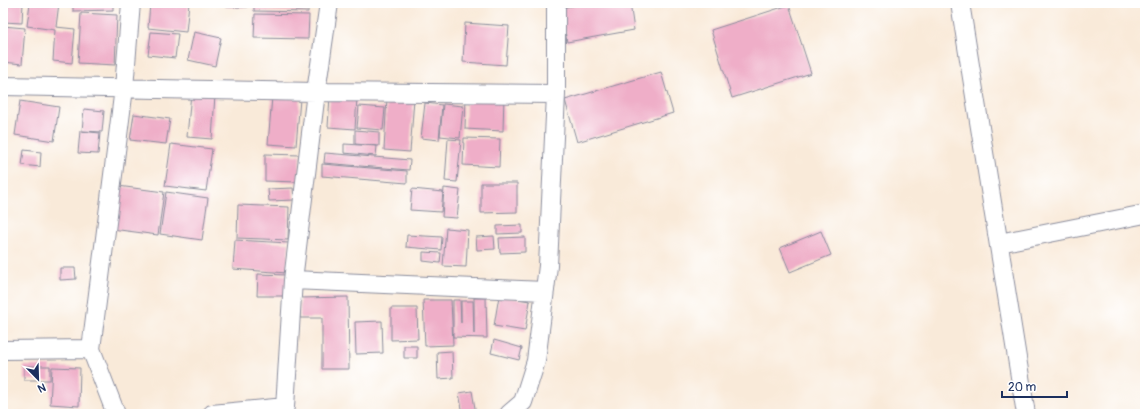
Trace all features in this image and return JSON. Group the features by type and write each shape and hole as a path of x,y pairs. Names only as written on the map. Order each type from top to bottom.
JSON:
{"street":[{"path":"116,414 91,349 124,88 131,3"},
{"path":"212,414 285,407 293,280 316,92 329,3"},
{"path":"509,414 523,402 536,361 548,266 556,94 556,3"},
{"path":"960,3 1026,414"},
{"path":"3,86 316,92 556,94"},
{"path":"999,243 1145,214"},
{"path":"293,280 545,291"},
{"path":"3,350 91,349"}],"building":[{"path":"3,3 23,3 22,23 3,22"},
{"path":"30,3 59,3 56,27 75,29 72,63 53,61 55,30 27,26"},
{"path":"73,3 113,3 113,10 73,11"},
{"path":"150,3 189,3 186,32 148,28"},
{"path":"226,3 248,3 248,7 226,7"},
{"path":"254,3 308,3 308,12 254,11"},
{"path":"588,3 630,3 634,30 567,42 561,8"},
{"path":"789,5 811,73 732,98 711,30"},
{"path":"81,13 117,15 115,65 78,63"},
{"path":"255,14 309,15 308,39 254,38"},
{"path":"465,23 509,26 506,65 463,62"},
{"path":"3,26 25,28 22,64 3,62"},
{"path":"151,32 178,34 175,58 148,55"},
{"path":"194,32 221,38 215,66 188,60"},
{"path":"661,72 673,113 577,142 565,100"},
{"path":"191,93 215,95 212,139 187,137"},
{"path":"466,94 504,95 503,131 465,129"},
{"path":"330,96 357,97 355,129 328,127"},
{"path":"272,97 300,99 296,146 268,144"},
{"path":"387,97 414,99 410,152 384,150"},
{"path":"20,101 59,107 54,141 15,135"},
{"path":"425,103 442,105 439,140 421,138"},
{"path":"443,104 463,106 460,138 440,136"},
{"path":"359,106 385,108 383,130 357,128"},
{"path":"84,109 104,111 102,132 82,131"},
{"path":"134,114 170,119 166,144 130,140"},
{"path":"355,130 379,132 379,146 355,144"},
{"path":"80,131 100,133 98,154 78,153"},
{"path":"464,138 500,139 499,167 463,165"},
{"path":"448,139 461,140 457,182 445,181"},
{"path":"171,144 212,149 206,191 165,186"},
{"path":"344,144 377,146 376,156 344,153"},
{"path":"24,150 41,152 40,167 22,165"},
{"path":"325,153 410,160 409,170 324,163"},
{"path":"265,154 300,155 299,182 265,181"},
{"path":"322,164 407,171 407,183 322,176"},
{"path":"481,183 517,183 517,212 481,213"},
{"path":"118,186 164,192 158,235 112,229"},
{"path":"293,188 294,200 269,201 268,189"},
{"path":"444,188 460,190 457,218 442,217"},
{"path":"412,189 443,192 441,212 410,210"},
{"path":"166,192 208,198 202,240 160,234"},
{"path":"238,205 289,207 288,240 237,238"},
{"path":"522,225 522,233 497,234 497,226"},
{"path":"446,228 468,230 466,267 443,266"},
{"path":"821,231 831,255 790,272 780,248"},
{"path":"407,235 442,237 441,250 406,247"},
{"path":"494,236 495,249 477,250 476,237"},
{"path":"525,237 525,252 500,253 499,238"},
{"path":"235,240 289,243 287,273 233,269"},
{"path":"423,252 441,253 440,263 423,261"},
{"path":"60,268 75,268 76,279 60,280"},
{"path":"258,274 287,275 286,296 257,296"},
{"path":"499,296 530,301 525,331 494,326"},
{"path":"348,297 349,369 322,369 322,318 300,318 300,298"},
{"path":"474,298 486,298 487,338 453,337 453,300 460,300 461,323 461,301 473,301 474,334"},
{"path":"423,300 451,300 453,345 425,346"},
{"path":"391,308 417,308 418,339 391,340"},
{"path":"382,321 383,353 356,354 355,322"},
{"path":"494,340 522,348 519,360 491,353"},
{"path":"404,346 417,346 417,358 404,358"},
{"path":"452,351 453,378 438,379 437,352"},
{"path":"24,366 50,366 50,380 24,380"},
{"path":"52,367 80,368 79,406 50,404"},
{"path":"472,391 476,414 463,414 459,393"}]}
